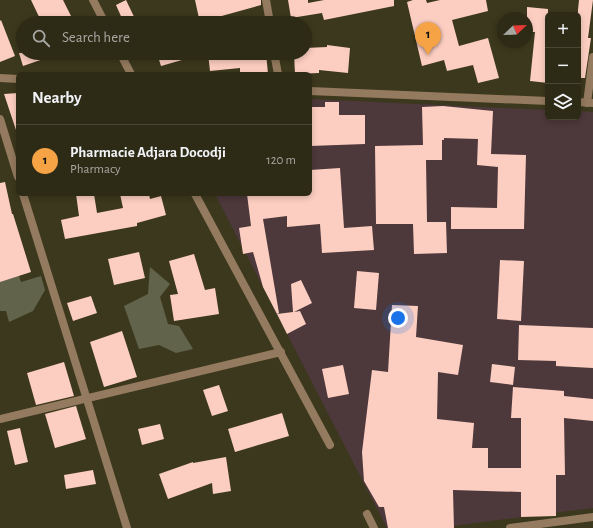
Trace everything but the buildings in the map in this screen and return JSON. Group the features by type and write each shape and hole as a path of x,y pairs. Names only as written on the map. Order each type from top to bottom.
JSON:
{"street":[{"path":"93,0 101,16"},
{"path":"266,0 269,16"},
{"path":"586,103 593,57"},
{"path":"124,60 130,72"},
{"path":"275,60 278,72"},
{"path":"0,78 16,79"},
{"path":"312,91 545,101"},
{"path":"0,119 16,171"},
{"path":"24,196 88,398 127,528"},
{"path":"196,196 330,445"},
{"path":"0,419 281,352"},
{"path":"367,514 374,528"},
{"path":"510,528 593,517"}],"shaded area":[{"path":"312,99 545,110 545,120 581,120 581,111 593,112 593,508 459,525 450,528 387,528 216,196 312,196"}],"green space":[{"path":"150,267 170,284 160,297 168,324 179,326 193,349 176,353 159,345 139,349 124,306 148,294"},
{"path":"18,273 21,282 41,276 45,290 33,311 9,322 6,311 0,311 0,277"}],"place":[{"name":"Pharmacie Adjara Docodji","path":"428,55"}]}
